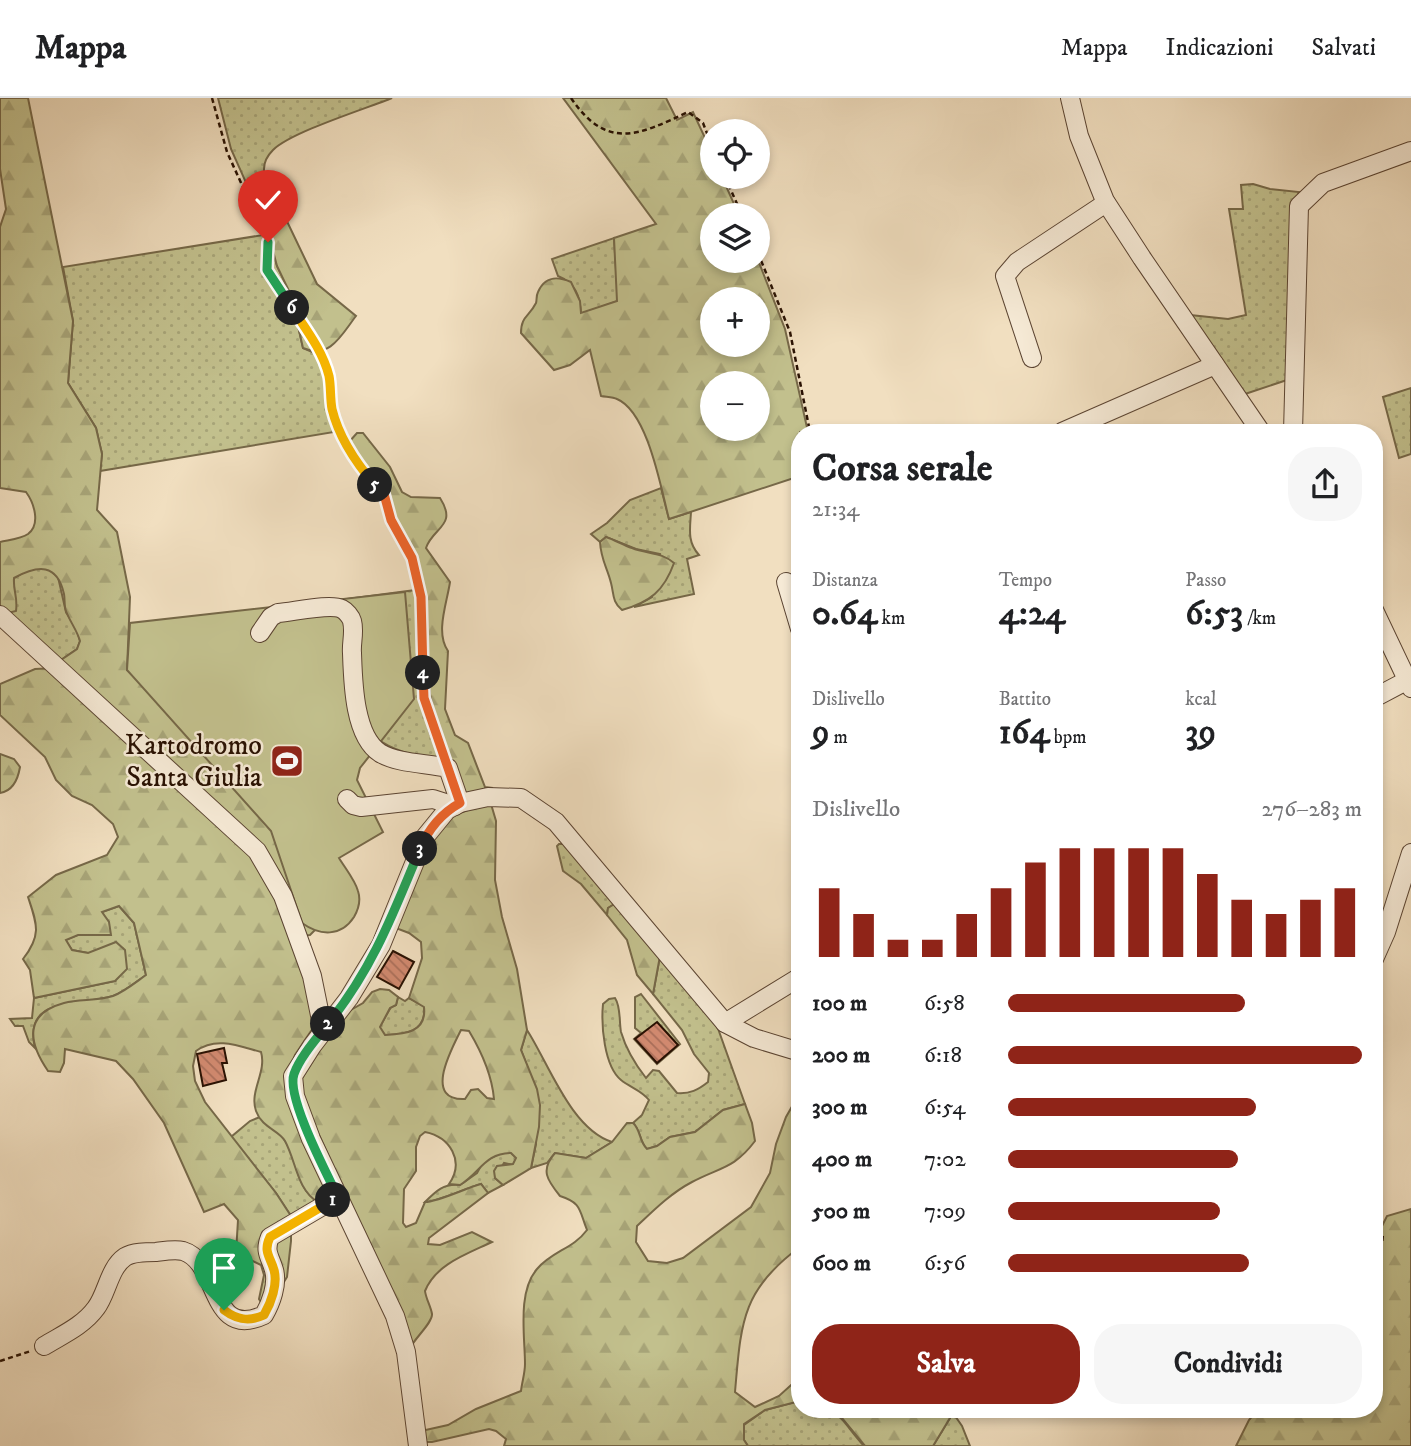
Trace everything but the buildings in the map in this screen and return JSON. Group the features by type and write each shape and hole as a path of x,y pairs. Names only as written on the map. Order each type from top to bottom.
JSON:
{"street":[{"path":"1070,98 1079,136 1106,203 1256,424"},
{"path":"1293,424 1298,206 1323,183 1411,151"},
{"path":"1031,358 1005,276 1017,262 1106,203"},
{"path":"1080,424 1215,365"},
{"path":"786,582 791,599"},
{"path":"260,633 271,617 278,613 342,609 352,621 359,723 370,745 392,758 448,768 458,804"},
{"path":"0,615 257,850 287,908 312,976 323,1030"},
{"path":"1383,629 1409,684 1383,694"},
{"path":"418,1446 406,1352 395,1316 311,1139 295,1096 293,1076 323,1030 349,998 381,944 425,838 447,810 458,804 488,797 521,799 556,822 725,1023 754,1038 791,1049"},
{"path":"347,799 360,807 432,799 458,804"},
{"path":"1383,939 1411,854"},
{"path":"725,1023 791,983"},
{"path":"44,1346 84,1322 97,1307 116,1266 125,1257 139,1253 181,1250 201,1264 224,1310 233,1317 246,1320 264,1315 275,1287 274,1271 267,1257 266,1246 270,1237 338,1197"}],"path":[{"path":"212,98 227,152 268,242 267,270 321,356 328,375 332,409 339,430 353,457 384,494 391,520 412,558 421,597 424,698 448,768"},
{"path":"571,98 590,122 619,135 650,129 688,112 700,121"},
{"path":"766,273 790,332 808,424"},
{"path":"0,1361 44,1346"}],"green space":[{"path":"0,98 28,98 73,321 68,383 96,428 102,454 97,510 117,532 130,597 127,670 271,811 316,929 310,935 300,936 259,850 58,662 77,649 80,641 66,611 64,594 57,577 45,569 39,569 14,578 16,611 8,613 0,606 0,542 28,534 35,519 34,507 26,492 0,488 0,227 6,209 0,169"},
{"path":"218,98 392,98 295,136 271,152 265,164 264,175 283,213 273,220 268,232 231,149"},
{"path":"563,98 666,98 677,120 693,112 700,127 700,189 727,189 734,203 700,203 700,273 763,273 769,287 700,287 700,357 770,357 770,291 785,329 806,424 791,424 791,479 669,519 645,435 628,407 615,398 601,396 590,350 570,365 554,370 521,333 522,323 536,303 537,293 548,280 561,279 571,282 580,301 581,313 617,301 614,238 656,224"},
{"path":"1253,184 1299,192 1292,210 1287,380 1245,394 1190,315 1228,319 1246,315 1229,209 1243,209 1241,185"},
{"path":"283,213 317,284 356,316 334,343 321,351 303,348 291,295 277,266 268,232 273,220"},
{"path":"263,235 267,245 271,245 277,266 291,295 303,348 312,352 320,350 328,377 334,432 100,471 102,454 96,428 68,383 73,321 63,267"},
{"path":"614,238 618,301 581,314 576,290 558,276 552,259"},
{"path":"1411,388 1411,454 1399,458 1383,397"},
{"path":"357,433 363,433 390,467 402,492 411,497 440,498 445,507 445,521 426,548 450,582 442,627 444,644 448,651 445,709 455,735 468,743 485,787 493,788 464,794 437,733 430,694 419,578 384,490 360,462 349,442"},
{"path":"661,488 669,519 691,512 691,540 699,555 687,559 694,594 634,607 652,597 660,554 636,549 606,537 600,542 591,534 607,523 630,500"},
{"path":"606,537 674,563 666,581 655,594 622,610 616,604 600,542"},
{"path":"30,569 48,569 58,577 66,612 80,641 77,649 58,662 8,613 14,578"},
{"path":"416,590 422,698 429,731 442,761 397,750 373,736 346,599"},
{"name":"Kartodromo Santa Giulia","path":"405,592 414,699 360,768 357,780 383,832 339,858 358,891 359,905 349,924 337,931 323,932 302,923 271,831 127,670 130,623"},
{"path":"55,668 255,849 281,897 319,1019 295,1055 287,1079 332,1194 318,1202 311,1197 301,1183 285,1141 266,1125 256,1111 254,1104 262,1067 261,1052 236,1045 212,1044 196,1051 193,1066 195,1081 205,1102 291,1216 287,1277 279,1290 262,1304 259,1299 264,1275 261,1265 236,1253 238,1220 224,1204 204,1212 164,1123 133,1079 116,1061 65,1049 60,1072 48,1071 36,1050 34,1030 42,1014 64,1003 113,996 146,975 134,923 119,906 102,912 109,922 111,935 78,935 66,940 72,950 88,953 116,942 125,950 127,969 115,981 34,998 30,970 23,959 33,943 36,929 28,897 56,875 107,855 118,837 113,824 92,805 72,796 56,780 45,757 0,715 0,684 35,669"},
{"path":"0,754 14,759 20,767 14,784 0,793"},
{"path":"491,804 496,821 495,880 517,969 527,1030 521,1050 537,1089 540,1105 539,1127 531,1168 503,1185 495,1178 494,1171 497,1166 513,1164 516,1158 511,1153 495,1156 460,1185 449,1184 456,1167 452,1151 442,1139 434,1135 425,1132 420,1136 416,1147 416,1171 404,1189 403,1223 406,1227 416,1223 425,1202 481,1184 488,1193 429,1238 428,1244 440,1245 472,1232 492,1242 453,1261 430,1282 425,1291 432,1317 410,1348 370,1249 297,1086 342,1015 363,1003 372,992 389,990 398,997 396,1005 390,1008 380,1027 385,1035 406,1033 422,1022 424,1007 409,998 422,958 421,942 409,933 393,927 419,867 444,824 468,810","holes":["461,1030 469,1031 485,1064 494,1099 487,1098 478,1089 471,1090 465,1099 452,1097 445,1092 443,1083 447,1061"]},
{"path":"564,844 616,903 608,908 607,915 581,884 563,871 557,846"},
{"path":"616,903 660,956 653,994 637,975 627,940 607,915 608,908"},
{"path":"119,906 134,923 146,975 113,996 57,1006 46,1011 37,1019 33,1031 35,1048 29,1042 23,1026 15,1026 10,1019 32,1018 34,998 115,981 88,953 72,950 65,940 78,935 102,912"},
{"path":"660,956 716,1023 745,1104 723,1110 695,1132 670,1137 647,1149 633,1123 642,1115 649,1100 615,1074 607,1055 603,1034 603,1004 615,998 623,1038 646,1078 653,1070 659,1071 677,1093 686,1093 708,1082 709,1073 694,1054 682,1030 653,994"},
{"path":"641,994 680,1044 657,1064 634,1039 641,1033 635,1028 635,997"},
{"path":"398,997 405,1001 409,998 424,1006 422,1022 406,1033 385,1035 379,1028 391,1007 396,1005"},
{"path":"527,1030 573,1110 597,1135 612,1142 586,1158 555,1153 547,1163 531,1168 536,1144 527,1066 521,1050"},
{"path":"745,1104 755,1141 733,1162 677,1191 637,1226 636,1242 648,1261 667,1263 683,1258 751,1207 770,1173 776,1144 791,1108 791,1255 766,1278 748,1310 739,1347 735,1392 755,1407 779,1396 791,1385 791,1403 765,1410 744,1424 744,1440 748,1446 504,1446 506,1439 489,1429 423,1442 421,1431 448,1425 476,1409 521,1391 525,1364 524,1302 531,1279 543,1263 575,1242 587,1230 576,1205 560,1196 549,1180 548,1165 555,1153 586,1158 612,1142 627,1123 636,1126 647,1149 670,1137 695,1132 723,1110"},
{"path":"260,1117 284,1139 305,1189 318,1202 291,1216 231,1137 250,1121"},
{"path":"501,1153 511,1153 517,1158 513,1165 504,1163 495,1178 503,1185 488,1193 481,1184 425,1202 449,1185 460,1185 477,1173 483,1162"},
{"path":"1411,1209 1411,1446 1236,1446 1251,1418 1383,1418 1383,1224 1387,1216"},
{"path":"791,1403 791,1418 840,1418 864,1446 748,1446 744,1440 744,1425 765,1410"},
{"path":"842,1418 950,1418 933,1446 865,1446"},
{"path":"950,1418 956,1418 970,1446 933,1446"}],"place":[{"name":"Kartodromo Santa Giulia","path":"287,761"}],"route":[{"path":"224,1310 233,1317 246,1320 264,1315 275,1287 274,1271 267,1257 266,1246 270,1237 338,1197 311,1139 295,1096 293,1076 349,998 381,944 425,838 447,810 460,803 424,698 421,597 412,558 391,520 384,494 353,457 339,430 332,409 328,375 321,356 267,270 268,242"}]}
